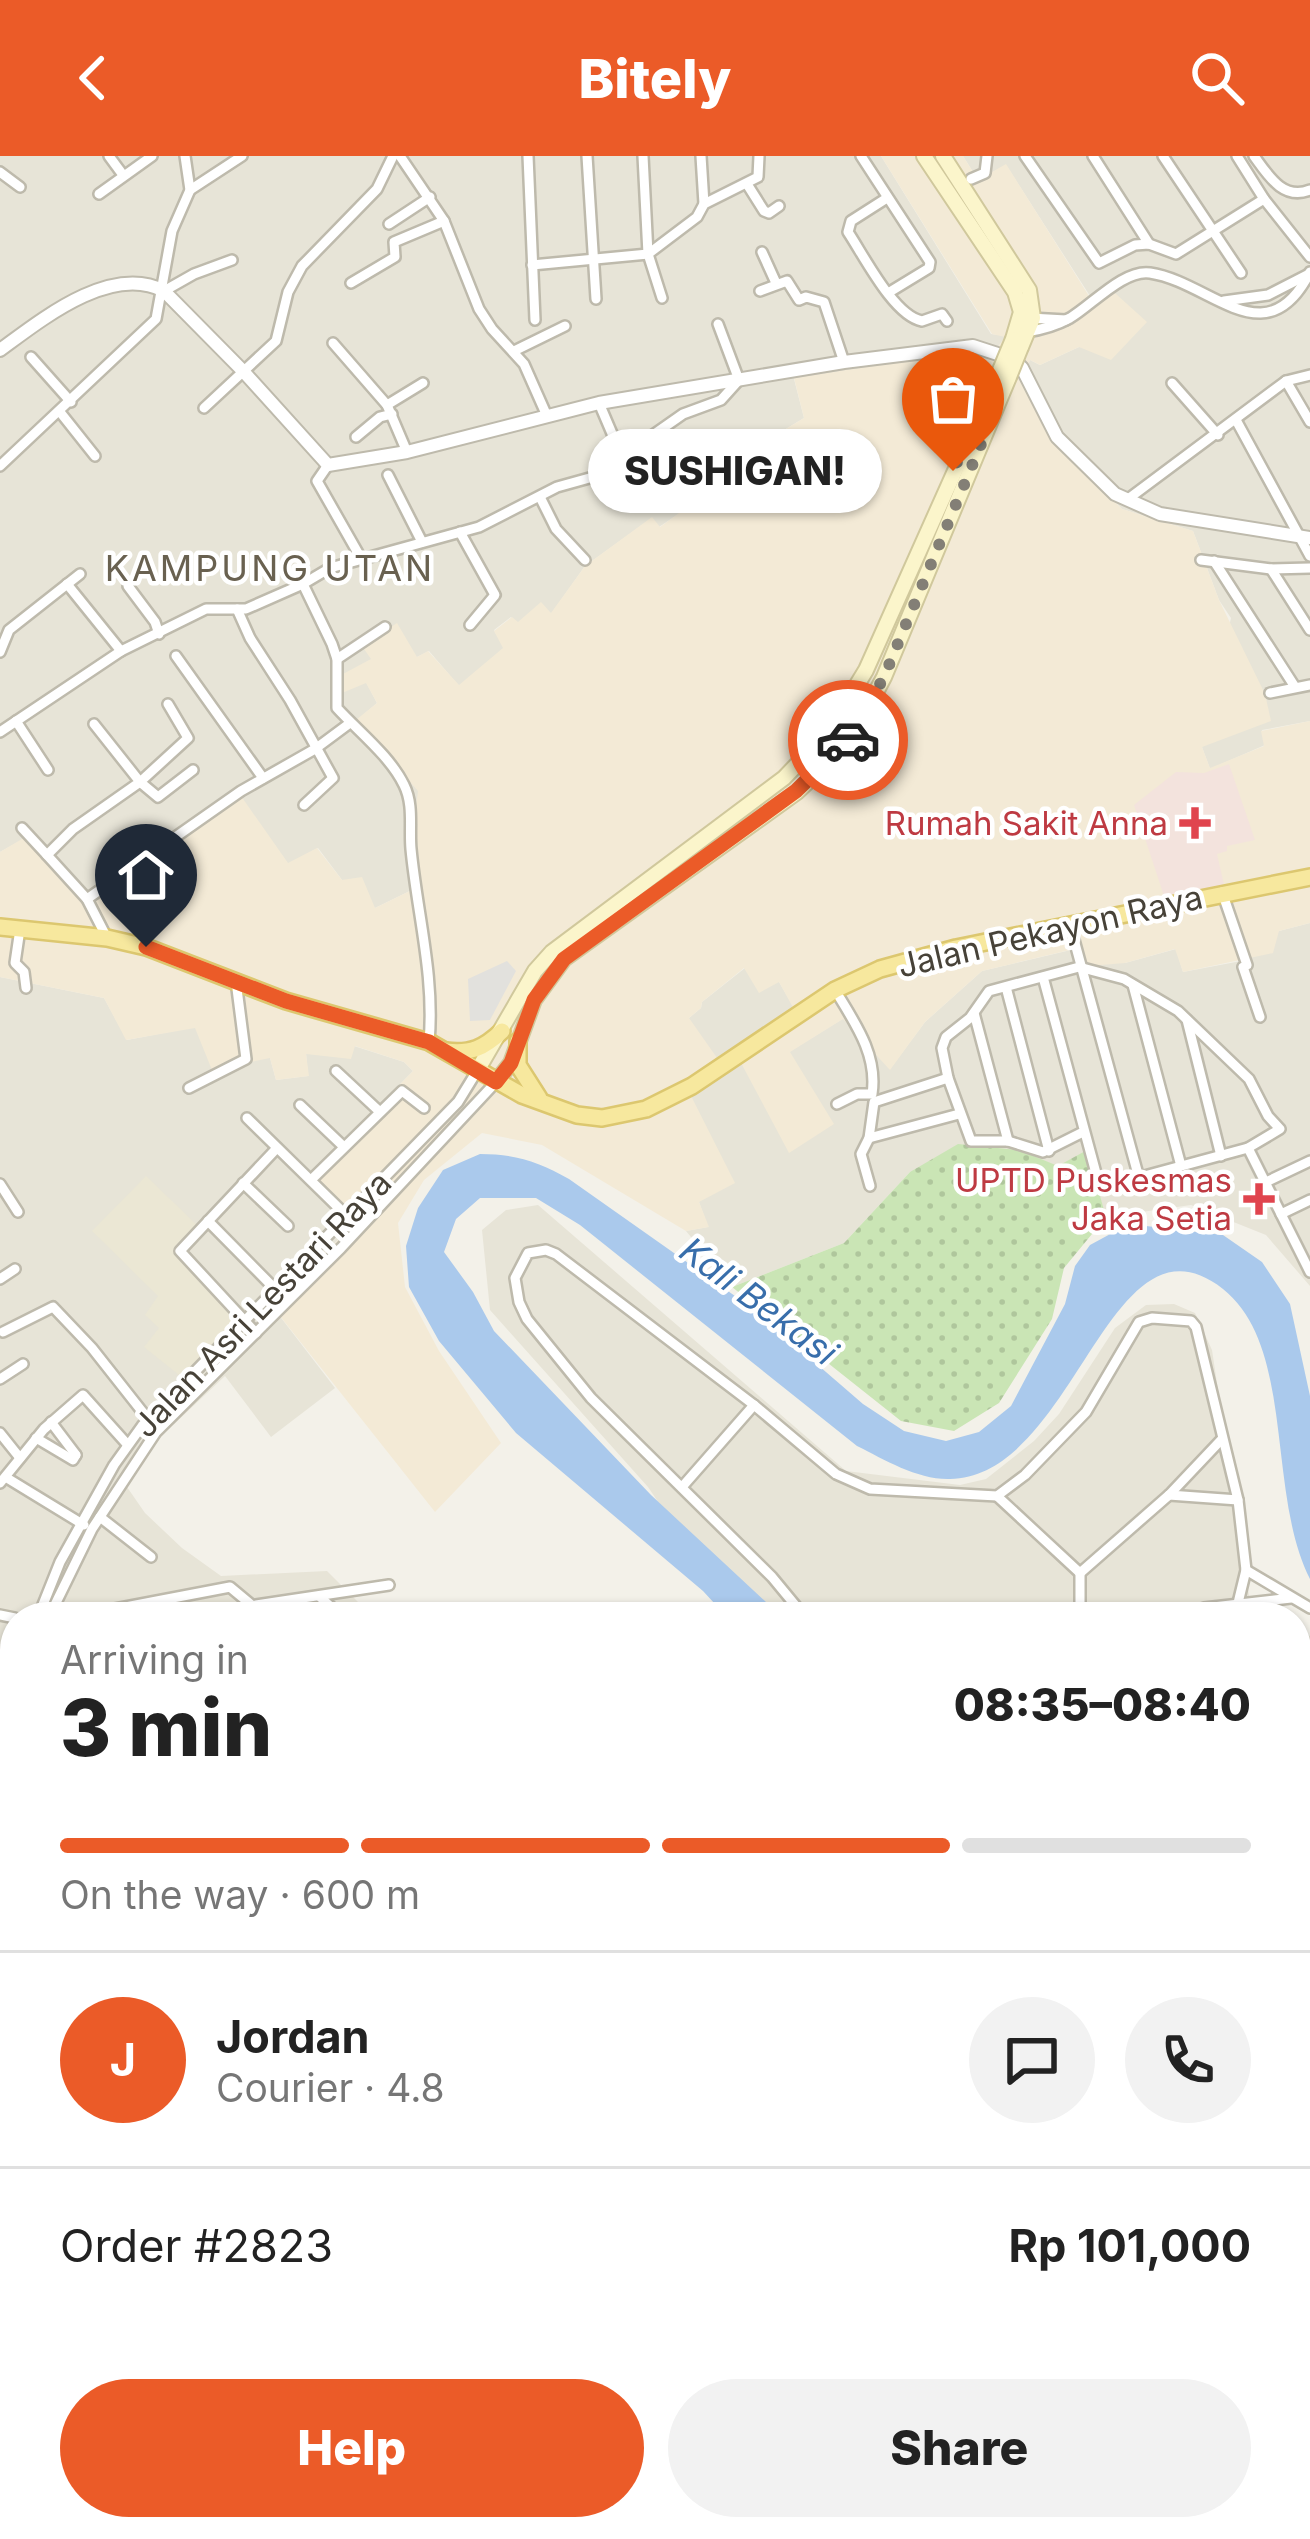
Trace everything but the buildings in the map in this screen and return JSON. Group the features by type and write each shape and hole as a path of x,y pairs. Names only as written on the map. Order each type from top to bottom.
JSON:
{"main road":[{"path":"477,1071 535,971 784,778 819,743 866,670 922,559 1033,316 1029,290 924,156"},
{"path":"943,156 1015,292 1021,313 1020,337"},
{"path":"496,1082 511,1063 547,979 589,931 796,791 856,730 884,677 922,559"},
{"name":"Jalan Pekayon Raya","path":"0,927 146,947 286,1001 436,1046 496,1082 577,1115 602,1118 646,1109 692,1086 859,977 921,957 1310,877"},
{"path":"436,1046 473,1051 499,1037"},
{"path":"499,1037 503,1051 516,1046"},
{"path":"516,1046 522,1076 545,1103"}],"street":[{"path":"109,156 123,175"},
{"path":"99,194 152,156"},
{"path":"184,156 190,190"},
{"path":"0,466 151,325 164,291 172,231 190,190 242,156"},
{"path":"204,408 276,341 288,292 309,256 377,189 397,156 444,220 479,308 532,378 547,416"},
{"path":"528,156 535,320"},
{"path":"587,156 596,299"},
{"path":"643,156 648,254 662,298"},
{"path":"532,265 648,254 697,217 704,204 701,156"},
{"path":"704,204 747,184 760,171 759,156"},
{"path":"861,156 930,262 929,268 888,293"},
{"path":"971,179 985,173 988,159 975,156"},
{"path":"1025,156 1094,262 1136,245 1149,244 1177,254 1264,199"},
{"path":"1093,156 1149,244"},
{"path":"1163,156 1241,273"},
{"path":"1237,156 1310,257"},
{"path":"1254,156 1281,188 1292,194 1310,190"},
{"path":"0,172 20,187"},
{"path":"747,184 764,211 770,213 778,206"},
{"path":"389,224 430,197"},
{"path":"887,198 848,224 848,232 888,293 914,321 938,313 947,321"},
{"path":"351,284 395,257 394,242 444,220"},
{"path":"762,252 776,284"},
{"path":"164,291 232,260"},
{"path":"1020,337 1066,320 1132,276 1148,272 1243,312 1269,311 1292,301 1309,273"},
{"path":"0,350 76,299 137,281 164,291 328,465"},
{"path":"760,291 787,281 800,300 824,302 844,362"},
{"path":"1033,316 1066,320"},
{"path":"718,324 739,380"},
{"path":"514,351 565,326"},
{"path":"333,343 390,409 407,452"},
{"path":"362,560 317,481 328,465 407,452 599,403 954,346 974,346 1013,359 1057,437 1090,474 1126,500 1160,514 1305,537"},
{"path":"31,357 71,402"},
{"path":"1126,500 1286,381 1310,375"},
{"path":"0,732 121,652 206,609 251,608 330,568 479,527 567,483 602,472 682,414 721,400 739,380"},
{"path":"1286,381 1310,422"},
{"path":"356,437 423,383"},
{"path":"1172,383 1218,434"},
{"path":"599,403 622,457"},
{"path":"60,412 95,456"},
{"path":"1236,420 1305,537 1310,556"},
{"path":"388,475 422,542"},
{"path":"540,497 556,529 585,560"},
{"path":"1293,523 1310,517"},
{"path":"460,532 495,595 470,625"},
{"path":"1202,560 1270,569 1310,568"},
{"path":"1214,561 1295,687"},
{"path":"1270,569 1310,630"},
{"path":"0,652 9,630 80,574"},
{"path":"68,584 121,652"},
{"path":"303,584 337,659 336,705 405,787 436,1046"},
{"path":"128,586 159,634"},
{"path":"237,609 333,781 304,806"},
{"path":"337,659 385,626"},
{"path":"176,656 263,778"},
{"path":"1270,692 1310,685"},
{"path":"47,855 188,738 168,704"},
{"path":"16,722 48,770"},
{"path":"87,899 173,837 350,723"},
{"path":"94,724 140,782 158,797 193,770"},
{"path":"22,828 87,899 106,938"},
{"path":"1222,892 1260,1017"},
{"path":"1070,926 1139,1178"},
{"path":"20,929 15,961 24,972 26,988"},
{"path":"1043,976 1099,1186 1248,1148 1278,1133 1280,1127 1268,1116 1249,1079 1178,1011 1103,970 1079,967 1043,976 983,994 974,1013 946,1037 942,1048 958,1114 969,1138 975,1143 1008,1141 1037,1152 1049,1151 1083,1132"},
{"path":"189,1088 246,1060 236,981"},
{"path":"1133,986 1181,1166"},
{"path":"1006,987 1049,1151"},
{"path":"836,990 870,1051 874,1088 872,1094 856,1094 837,1104"},
{"path":"974,1013 1008,1141"},
{"path":"1186,1020 1221,1156"},
{"path":"336,1071 380,1112"},
{"name":"Jalan Asri Lestari Raya","path":"43,1602 105,1480 148,1419 458,1102 477,1071"},
{"path":"870,1186 861,1154 876,1100 948,1078"},
{"name":"Jalan Asri Lestari Raya","path":"56,1602 92,1529 156,1431 496,1082"},
{"path":"311,1180 404,1090 424,1108"},
{"path":"458,1102 468,1103 469,1112"},
{"path":"300,1105 344,1148"},
{"path":"869,1138 958,1114"},
{"path":"247,1118 358,1227"},
{"path":"414,1146 425,1158"},
{"path":"256,1333 180,1253 277,1148"},
{"path":"1248,1148 1310,1272"},
{"path":"1266,1182 1310,1161"},
{"path":"243,1183 288,1226"},
{"path":"0,1184 18,1212"},
{"path":"1281,1214 1310,1200"},
{"path":"208,1221 276,1290"},
{"path":"1298,1248 1310,1243"},
{"path":"792,1602 591,1398 527,1319 516,1291 522,1258 539,1250 556,1254 857,1486 997,1496 1080,1573 1080,1602"},
{"path":"0,1279 16,1269"},
{"path":"3,1332 53,1307 148,1419"},
{"path":"997,1496 1086,1412 1132,1328 1144,1318 1189,1321 1195,1324 1238,1500 1246,1570 1238,1602"},
{"path":"0,1379 23,1364"},
{"path":"202,1364 212,1375"},
{"path":"92,1529 4,1480 51,1422 85,1395 128,1444"},
{"path":"682,1487 754,1405"},
{"path":"36,1438 75,1460 51,1422"},
{"path":"0,1433 20,1458"},
{"path":"1080,1573 1169,1495 1222,1439"},
{"path":"105,1480 117,1487"},
{"path":"1169,1495 1238,1500"},
{"path":"100,1517 151,1557"},
{"path":"1246,1570 1299,1602"},
{"path":"275,1602 389,1585"},
{"path":"162,1602 230,1587 252,1602"},
{"path":"319,1595 326,1602"},
{"path":"1267,1602 1291,1598"}],"shaded area":[{"path":"0,156 881,156 991,334 1006,336 992,355 965,352 794,379 804,418 734,460 724,449 668,490 680,513 659,527 652,518 585,566 551,614 517,623 511,617 494,630 504,648 459,686 429,651 417,657 363,646 372,659 342,692 366,682 377,703 357,720 419,791 415,815 418,887 375,908 342,880 318,848 288,864 240,796 94,902 70,872 27,837 0,852"},
{"path":"881,156 963,156 978,180 1006,164 1089,296 1106,285 1147,322 1111,360 1079,347 1040,365 1030,360 1022,378 1081,468 1122,509 1193,531 1219,600 1265,694 1271,721 1202,747 1210,768 1264,746 1261,731 1310,721 1310,923 1279,931 1273,953 1183,972 1175,949 1125,963 1077,967 1074,949 982,971 925,1022 890,1070 843,1019 790,1052 834,1124 789,1153 740,1061 782,1035 795,1011 779,982 759,993 744,968 689,1018 722,1065 687,1088 735,1183 699,1202 709,1227 686,1231 542,1145 482,1133 424,1180 398,1223 405,1287 439,1351 501,1443 435,1512 272,1306 353,1225 307,1179 413,1071 404,1062 355,1046 351,1059 306,1054 309,1076 276,1080 270,1058 212,1070 195,1028 126,1040 104,998 0,977 0,852 27,836 70,872 95,901 241,796 288,863 317,848 342,880 362,877 375,908 418,887 418,791 356,720 377,703 366,683 342,693 343,674 371,659 362,646 397,623 417,657 428,651 459,685 503,648 494,631 512,617 518,622 541,602 551,613 585,566 652,517 660,527 679,513 667,491 724,449 734,460 804,418 794,378 965,352 992,355 1005,337 992,334"},
{"path":"963,156 1310,156 1310,721 1262,730 1265,745 1210,769 1202,747 1231,618 1219,600 1193,531 1122,509 1081,468 1021,377 1030,360 1040,365 1079,347 1090,296 1006,165 978,180"},
{"name":"Rumah Sakit Anna","path":"1229,764 1255,840 1227,846 1227,851 1217,854 1224,885 1164,896 1134,805 1176,772 1204,773"},
{"path":"1310,923 1310,1286 1266,1235 1191,1205 1106,1217 1086,1151 1058,1167 1019,1150 910,1172 844,1243 732,1287 686,1231 708,1227 699,1202 686,1088 689,1018 745,968 779,982 796,1011 783,1034 789,1052 844,1018 890,1069 925,1022 982,971 1075,949 1125,963 1176,949 1183,972 1241,961 1279,931"},
{"path":"507,961 516,971 490,1020 470,1021 468,979"},
{"path":"0,977 104,998 127,1040 195,1027 270,1058 276,1080 308,1076 306,1053 354,1046 404,1062 413,1071 307,1179 353,1225 272,1306 335,1388 271,1437 225,1376 152,1445 127,1487 145,1513 221,1576 327,1571 358,1602 0,1602"},
{"path":"146,1176 198,1226 177,1252 241,1321 184,1379 144,1347 159,1328 145,1315 158,1296 92,1231"},
{"path":"538,1205 846,1471 960,1485 986,1479 1059,1414 1115,1328 1146,1305 1174,1304 1195,1313 1212,1350 1250,1602 726,1602 648,1487 490,1310 482,1230 506,1210"}],"green space":[{"path":"958,1144 1019,1150 1058,1166 1087,1150 1106,1217 1064,1268 1052,1319 999,1403 954,1431 901,1421 732,1287 844,1243 910,1172"}],"water":[{"path":"480,1154 526,1160 569,1179 752,1308 863,1404 904,1431 946,1441 979,1432 1011,1406 1065,1304 1075,1266 1090,1245 1114,1232 1146,1226 1223,1235 1262,1262 1290,1304 1310,1396 1310,1579 1288,1506 1271,1384 1261,1347 1246,1315 1223,1289 1184,1271 1150,1281 1120,1309 1030,1436 994,1466 938,1478 902,1468 857,1446 580,1225 536,1198 480,1198 456,1219 444,1252 494,1331 651,1495 766,1602 713,1602 516,1433 439,1341 409,1287 406,1246 418,1208 443,1170"}],"way so far":[{"path":"848,740 884,677 994,413 981,408 953,471"}],"place":[{"name":"SUSHIGAN!","path":"953,471"},
{"name":"Rumah Sakit Anna","path":"1195,823"},
{"name":"UPTD Puskesmas Jaka Setia","path":"1259,1199"}],"district":[{"name":"KAMPUNG UTAN","path":"270,568"}],"route":[{"path":"146,947 286,1001 429,1042 496,1082 511,1063 534,1000 564,959 796,791 848,740"}],"water label":[{"name":"Kali Bekasi","path":"759,1301"}]}
